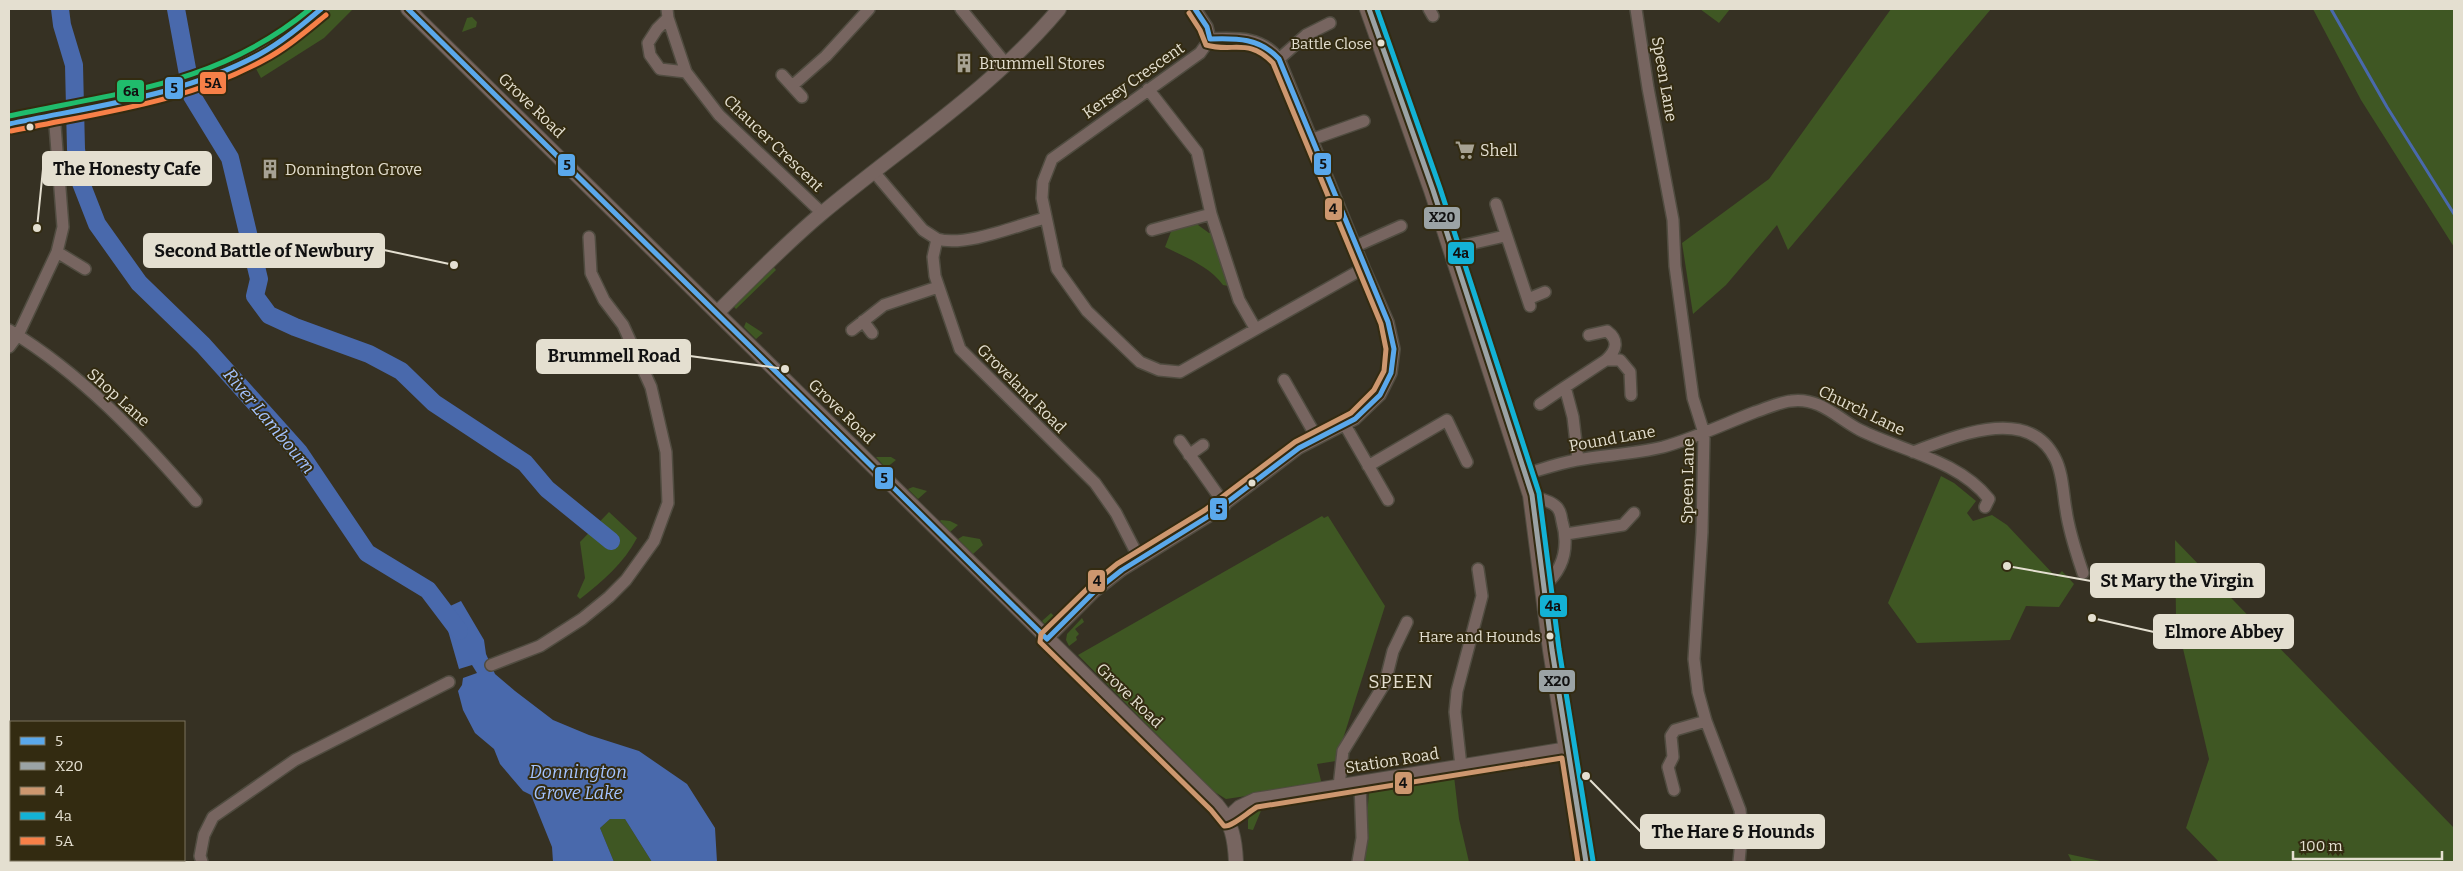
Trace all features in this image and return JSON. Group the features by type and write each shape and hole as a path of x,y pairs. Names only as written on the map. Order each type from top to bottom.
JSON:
{"main road":[{"path":"9,124 180,86 215,75 272,47 321,9"},
{"path":"1369,9 1452,248 1532,495 1552,650 1586,862"}],"street":[{"name":"Grove Road","path":"408,9 1217,805 1227,818"},
{"path":"792,86 826,56 869,9"},
{"path":"961,9 1006,64"},
{"path":"717,313 790,241 822,213 1006,64 1059,9"},
{"path":"1047,639 1094,592 1139,558 1225,505 1281,460 1318,438 1345,425 1364,411 1380,395 1391,373 1393,360 1392,332 1279,59 1272,49 1252,40 1210,39 1207,28 1195,9"},
{"name":"Speen Lane","path":"1636,9 1648,88 1673,220 1675,266 1693,398 1704,433 1702,532 1694,658 1698,692 1706,721 1740,810 1743,862"},
{"name":"Chaucer Crescent","path":"668,13 648,43 650,55 660,69 686,72"},
{"name":"Chaucer Crescent","path":"668,13 686,72 719,115 822,213"},
{"path":"1279,59 1306,35 1330,23"},
{"name":"Kersey Crescent","path":"1210,39 1200,53 1052,159 1043,182 1045,218 1056,269 1087,311 1140,362 1159,370 1180,372 1364,268"},
{"path":"782,75 802,97"},
{"path":"1148,89 1197,152 1211,214 1239,300 1255,328"},
{"path":"9,347 13,332 57,252 63,227 67,110"},
{"path":"1313,139 1364,121"},
{"path":"874,172 923,230 937,239 960,241 1045,218"},
{"path":"1496,204 1505,236 1529,302 1545,292"},
{"path":"1152,230 1211,214"},
{"path":"1356,246 1401,226"},
{"path":"1452,248 1505,236"},
{"path":"491,665 540,646 582,619 609,596 626,580 654,541 668,503 666,452 651,387 623,325 604,300 591,273 589,237"},
{"name":"Groveland Road","path":"937,239 934,257 938,287 956,340 967,357 1086,465 1139,558"},
{"path":"57,252 85,269"},
{"path":"852,330 884,304 938,287"},
{"path":"863,320 872,333"},
{"path":"1540,404 1614,353 1616,344 1613,336 1607,331 1589,335"},
{"name":"Shop Lane","path":"13,332 30,342 116,413 143,440 196,501"},
{"path":"1606,360 1620,360 1630,372 1631,395"},
{"path":"1284,380 1318,438"},
{"path":"1565,387 1573,417 1578,460"},
{"name":"Church Lane","path":"1704,433 1764,409 1791,401 1806,401 1820,404 1858,429 1953,470 1975,485 1989,499 1985,507"},
{"path":"1368,466 1448,420 1467,462"},
{"path":"1345,425 1388,500"},
{"path":"1913,452 1996,427 2019,428 2040,440 2055,457 2073,546 2083,573"},
{"name":"Pound Lane","path":"1526,474 1578,460 1663,447 1704,433"},
{"path":"1180,442 1225,505"},
{"path":"1189,455 1203,445"},
{"path":"1532,495 1540,501 1553,503 1560,511 1566,534 1565,554 1554,577 1544,586"},
{"path":"1566,534 1623,525 1634,513"},
{"path":"1461,766 1455,712 1457,691 1487,594 1478,569"},
{"path":"1339,786 1343,751 1385,683 1393,651 1407,622"},
{"path":"202,862 200,856 204,835 213,818 295,760 449,682"},
{"path":"1674,790 1668,767 1673,757 1671,736 1675,730 1706,721"},
{"name":"Station Road","path":"1227,818 1240,807 1255,800 1568,749"},
{"path":"1358,862 1362,838 1360,784"},
{"path":"1227,818 1234,834 1236,862"}],"green space":[{"path":"330,9 353,9 324,38 261,78 254,65"},
{"path":"1700,9 1730,9 1719,23"},
{"path":"1891,9 1991,9 1788,250 1777,225 1726,285 1693,314 1682,243 1769,179"},
{"path":"2313,9 2454,9 2454,247 2361,100"},
{"path":"472,17 477,22 476,27 462,32 467,18"},
{"path":"1194,222 1209,233 1213,232 1228,286 1223,285 1204,267 1165,247 1172,229"},
{"path":"773,266 776,270 736,309 732,305"},
{"path":"746,322 763,333 756,339 744,327"},
{"path":"876,457 891,457 896,460 886,468"},
{"path":"1941,476 1954,483 1976,501 1967,513 1973,521 1992,515 2007,525 2056,577 2062,571 2074,584 2059,607 2026,606 2010,640 1917,643 1888,603"},
{"path":"913,487 927,491 918,499 908,489"},
{"path":"609,512 637,538 626,556 612,572 580,599 577,596 585,578 580,542"},
{"path":"1322,516 1324,518 1328,516 1385,606 1336,761 1317,764 1322,785 1226,799 1213,791 1078,655"},
{"path":"941,520 950,521 958,525 950,532"},
{"path":"963,536 980,539 983,545 973,554 958,539"},
{"path":"2175,540 2454,828 2454,862 2219,862 2186,828 2209,759 2176,619"},
{"path":"1071,606 1054,623 1045,624 1042,621 1051,613 1055,617"},
{"path":"1082,618 1084,622 1075,629 1079,634 1076,637 1077,640 1069,646 1066,640 1067,634"},
{"path":"1454,776 1459,819 1469,862 1364,862 1369,790"},
{"path":"1265,801 1253,830 1248,829 1248,820 1255,804"},
{"path":"610,819 625,819 652,862 614,862 600,828"},
{"path":"2068,854 2105,862 2072,862"}],"water":[{"name":"Donnington Grove Lake","path":"461,601 484,640 486,654 495,674 515,691 553,720 589,735 639,751 687,784 715,828 717,862 652,862 625,819 610,819 600,828 614,862 553,862 552,847 531,795 523,791 500,764 494,749 475,733 463,710 458,691 462,685 463,678 477,673 472,665 459,669 445,620 448,607"}],"waterway":[{"name":"River Lambourn","path":"60,9 62,25 74,65 76,149 81,183 97,224 139,283 203,345 299,452 367,553 428,590 459,631"},
{"path":"176,9 192,96 230,158 259,279 255,296 269,315 295,327 369,354 401,371 434,403 525,463 547,489 611,541"},
{"path":"2331,9 2387,107 2454,214"}],"transit line":[{"name":"6a","path":"9,116 129,92 204,70 240,54 275,34 310,9"},
{"name":"5","path":"9,124 138,98 200,80 260,54 292,33 321,9"},
{"name":"5","path":"408,9 1047,639 1094,592 1122,570 1209,516 1299,448 1355,419 1380,395 1391,373 1394,349 1388,322 1279,59 1272,52 1256,43 1239,39 1210,39 1207,27 1195,9"},
{"name":"X20","path":"1369,9 1433,190 1532,495 1552,650 1586,862"},
{"name":"4a","path":"1377,9 1440,188 1539,493 1559,649 1593,861"},
{"name":"4","path":"1189,13 1200,30 1206,45 1256,50 1273,63 1381,324 1386,349 1384,371 1374,390 1351,413 1295,442 1205,510 1117,564 1089,587 1041,634 1040,642 1211,810 1224,826 1236,822 1257,807 1562,758 1578,862"},
{"name":"5A","path":"11,131 140,105 204,87 234,75 281,50 326,15"}],"place":[{"name":"Battle Close","path":"1381,43"},
{"name":"Brummell Stores","path":"964,63"},
{"name":"Shell","path":"1465,150"},
{"name":"Donnington Grove","path":"270,169"},
{"name":"The Honesty Cafe","path":"37,228"},
{"name":"Second Battle of Newbury","path":"454,265"},
{"name":"Brummell Road","path":"785,369"},
{"name":"St Mary the Virgin","path":"2007,566"},
{"name":"Elmore Abbey","path":"2092,618"},
{"name":"Hare and Hounds","path":"1550,636"},
{"name":"The Hare & Hounds","path":"1586,776"}],"district":[{"name":"SPEEN","path":"1401,681"}]}
